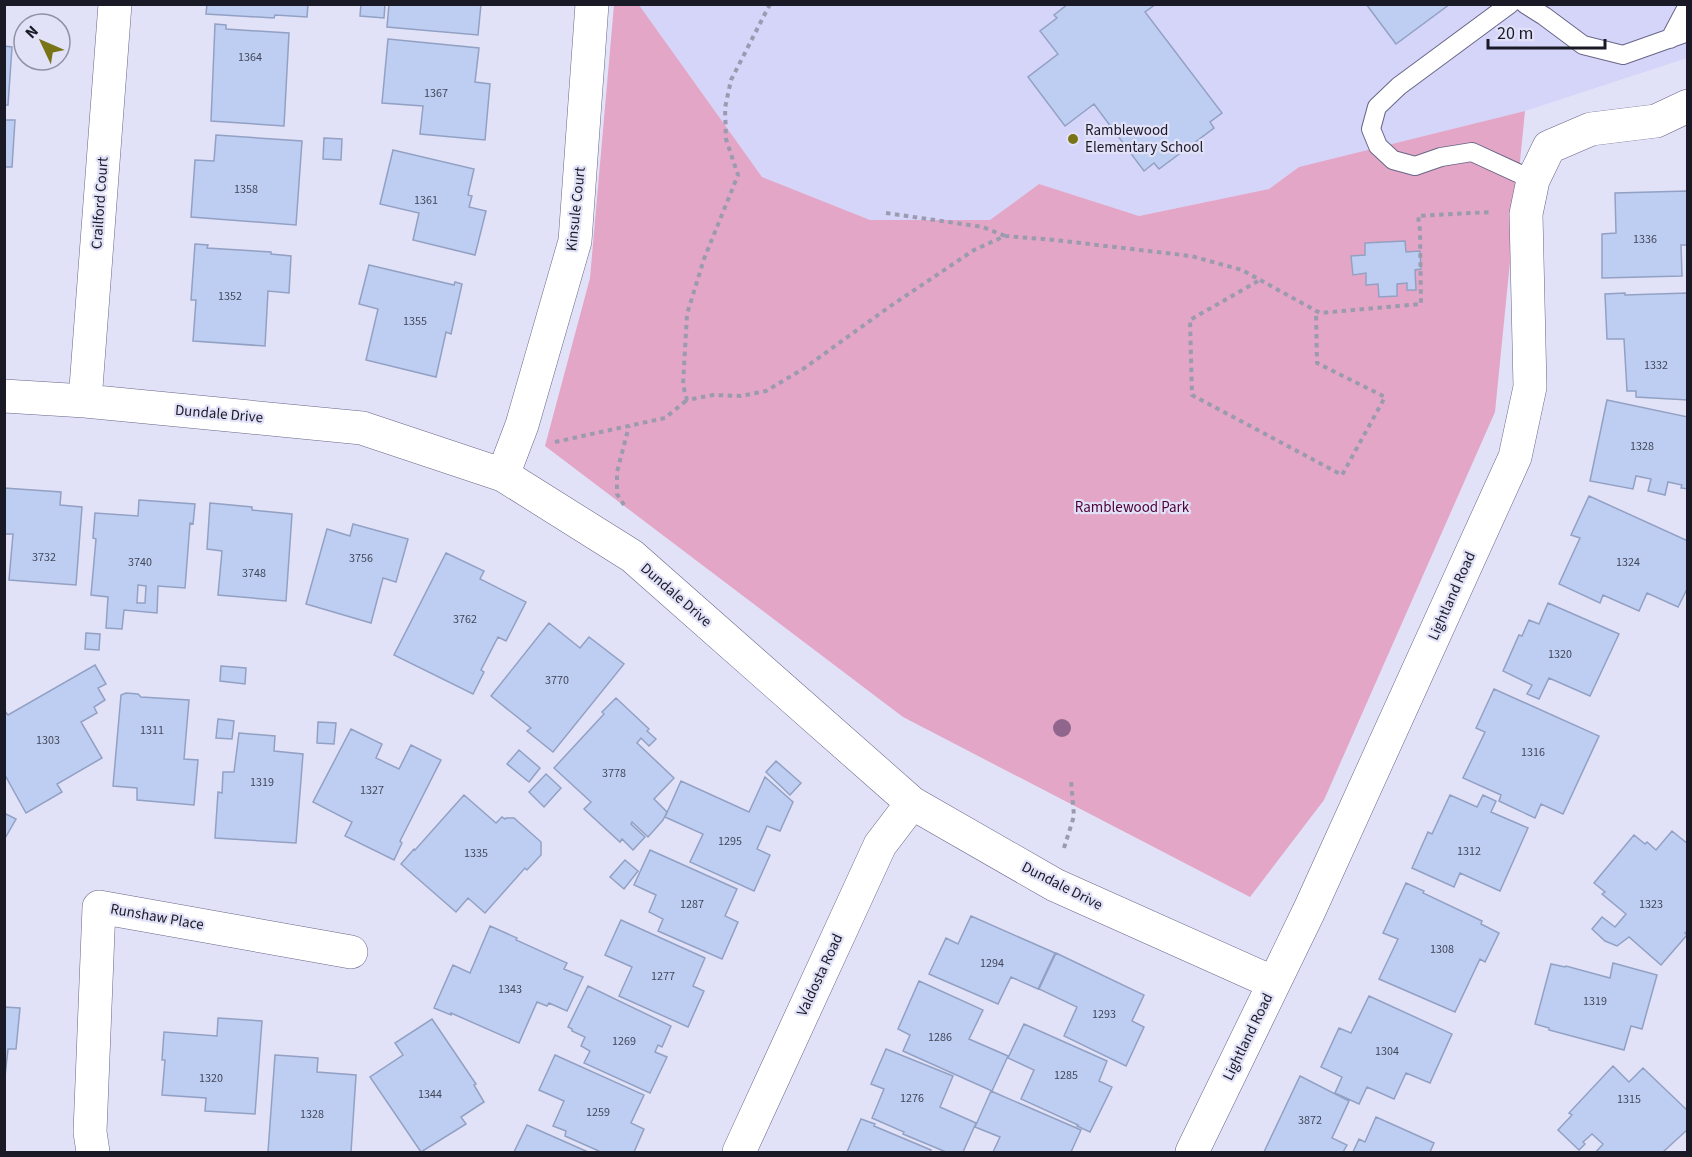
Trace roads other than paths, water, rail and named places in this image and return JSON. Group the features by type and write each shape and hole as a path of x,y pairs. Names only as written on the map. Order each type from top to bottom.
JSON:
{"street":[{"name":"Crailford Court","path":"85,401 115,4"},
{"name":"Kinsule Court","path":"503,475 522,425 575,241 592,4"},
{"name":"Lightland Road","path":"1192,1152 1314,901 1515,457 1530,387 1526,214 1533,180 1549,147 1591,129 1656,121 1688,106"},
{"name":"Dundale Drive","path":"4,396 85,401 363,428 503,475 632,556 912,803 1055,885 1274,983"},
{"name":"Valdosta Road","path":"739,1152 880,845 912,803"},
{"name":"Runshaw Place","path":"93,1152 90,1132 99,907 351,952"}],"lane":[{"path":"1510,4 1400,86 1377,107 1371,129 1378,146 1394,160 1415,166 1441,157 1472,152 1533,180"},
{"path":"1525,4 1583,45 1623,55 1679,35 1688,5"}],"place":[{"name":"Ramblewood Elementary School","path":"1073,139"}],"park label":[{"name":"Ramblewood Park","path":"1132,507"}]}
